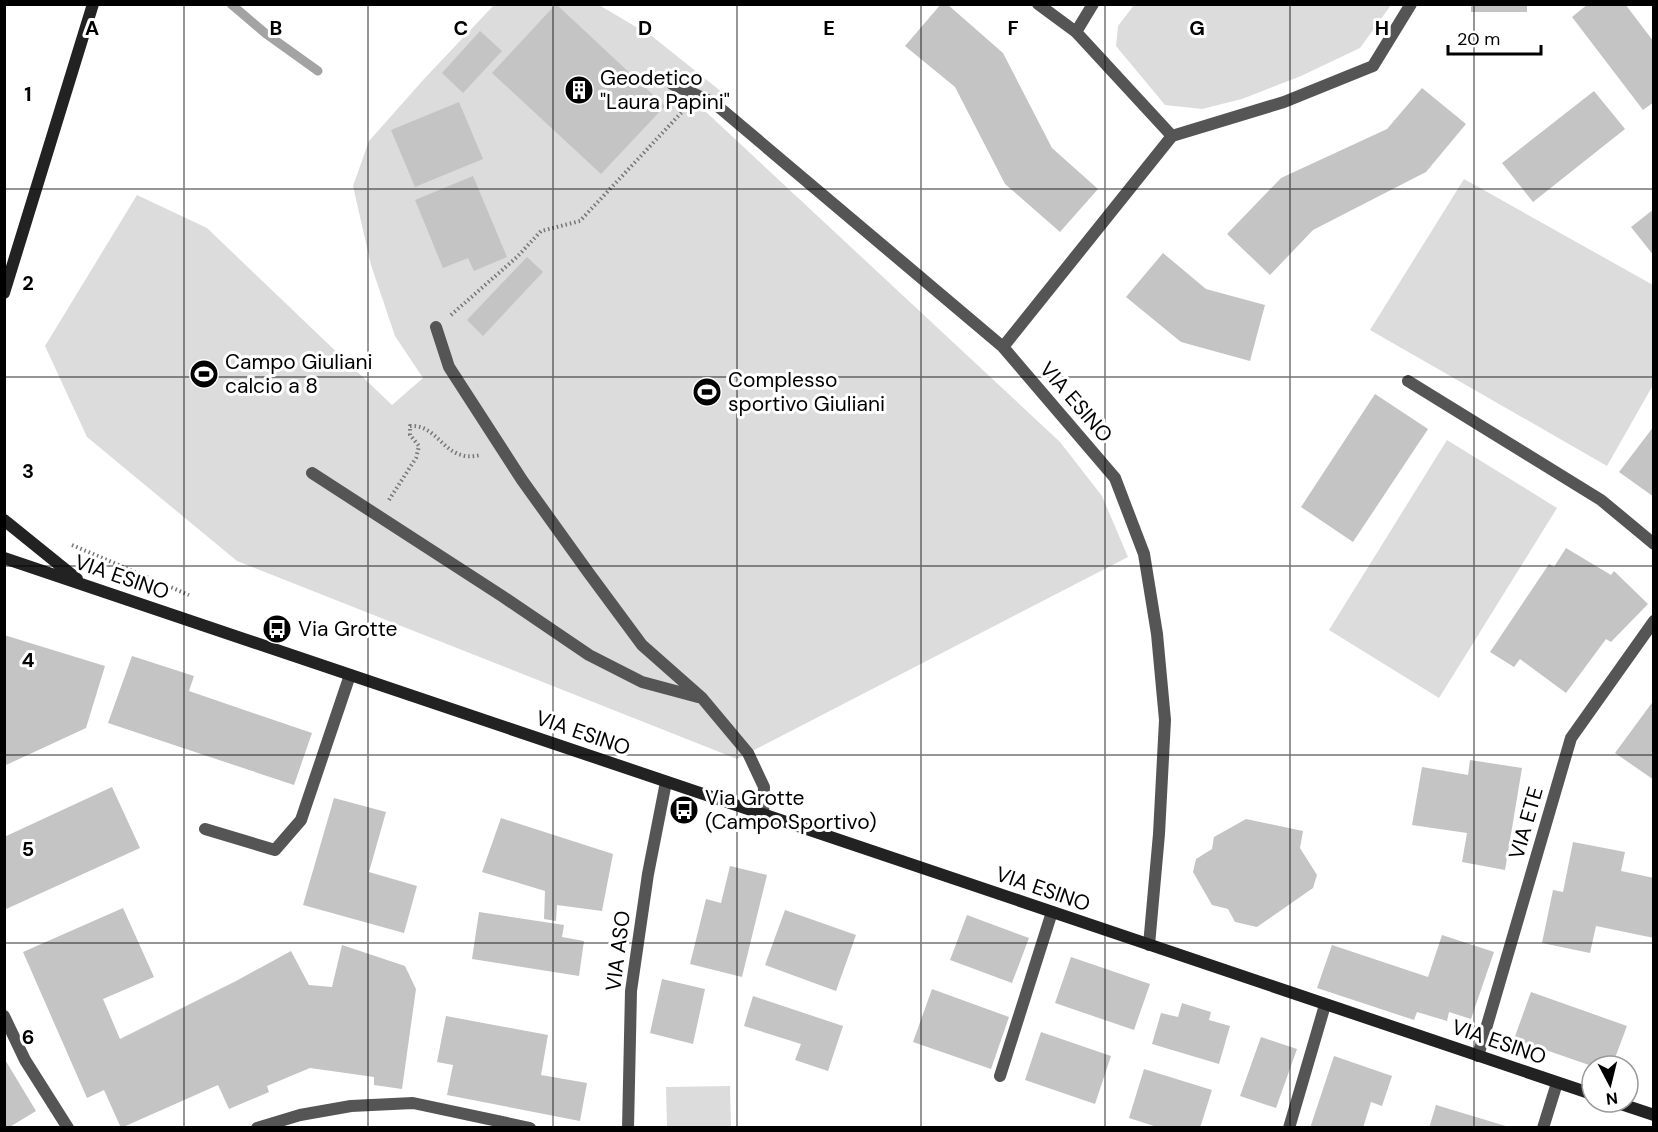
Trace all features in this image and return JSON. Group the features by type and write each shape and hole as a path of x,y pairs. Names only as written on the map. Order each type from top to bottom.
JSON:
{"street":[{"path":"4,293 93,4"},
{"path":"1038,4 1076,32 1173,136"},
{"path":"1076,32 1094,4"},
{"path":"1003,347 1173,136 1284,102 1373,66 1411,4"},
{"name":"VIA ESINO","path":"672,84 714,103 1003,347 1115,478 1144,554 1157,634 1165,720 1160,834 1149,945"},
{"path":"436,327 449,367 522,480 642,645 702,698 748,753 764,787 763,814"},
{"path":"1408,381 1601,500 1653,544"},
{"path":"312,473 588,655 642,682 702,698"},
{"path":"4,520 85,585"},
{"name":"VIA ESINO","path":"4,558 1580,1090"},
{"name":"VIA ETE","path":"1478,1056 1571,738 1653,621"},
{"path":"205,829 275,850 301,820 350,675"},
{"name":"VIA ASO","path":"628,1128 631,991 648,874 666,782"},
{"path":"1000,1076 1052,912"},
{"path":"1289,1128 1325,1005"},
{"path":"4,1016 25,1060 68,1128"},
{"name":"VIA ESINO","path":"1543,1128 1557,1083"},
{"path":"257,1128 300,1114 351,1106 413,1103 530,1128"}],"path":[{"path":"436,327 517,257 541,231 580,221 698,95"},
{"path":"379,516 416,458 419,446 410,435 410,426 418,426 428,431 456,455 468,458 481,455"},
{"path":"68,543 197,598"}],"shaded area":[{"name":"Complesso sportivo Giuliani","path":"494,5 599,5 653,37 723,93 706,112 1060,442 1102,496 1128,557 737,759 237,561 87,437 45,346 137,195 207,228 392,405 423,378 395,336 371,265 353,186 369,141"},
{"path":"1134,5 1391,5 1360,48 1301,76 1242,99 1202,109 1165,105 1116,46 1118,26"},
{"path":"1464,179 1653,285 1653,385 1607,466 1370,330"},
{"path":"1447,440 1557,508 1439,698 1329,630"},
{"path":"730,1086 731,1127 667,1127 666,1087"}],"building":[{"name":"Geodetico \"Laura Papini\"","path":"556,4 665,106 601,174 492,73"},
{"path":"941,4 947,4 1003,53 1052,148 1098,189 1060,232 1005,184 955,87 905,46"},
{"path":"1471,4 1527,4 1527,12 1471,12"},
{"path":"1588,4 1625,4 1654,42 1654,102 1643,110 1572,17"},
{"path":"480,31 502,51 463,93 442,73"},
{"path":"1422,88 1466,124 1426,172 1313,230 1270,275 1227,234 1281,178 1387,129"},
{"path":"1594,91 1625,129 1533,202 1502,163"},
{"path":"459,102 483,159 415,187 391,130"},
{"path":"473,176 507,257 474,271 468,258 443,268 415,200"},
{"path":"1654,209 1654,256 1631,227"},
{"path":"1163,253 1206,289 1265,305 1250,361 1181,342 1126,297"},
{"path":"527,257 543,272 483,336 467,320"},
{"path":"1375,394 1428,429 1353,542 1301,507"},
{"path":"1654,426 1654,497 1619,472"},
{"path":"1566,548 1611,575 1614,571 1648,604 1611,642 1606,639 1566,693 1520,659 1514,667 1490,652 1549,564 1554,567"},
{"path":"4,635 105,666 86,728 4,766"},
{"path":"132,656 194,676 189,691 312,733 294,785 108,723"},
{"path":"1654,700 1654,780 1615,753"},
{"path":"1470,760 1522,768 1505,870 1462,862 1467,833 1412,825 1422,767 1468,775"},
{"path":"112,787 140,848 4,910 4,837"},
{"path":"334,798 386,812 369,872 417,886 404,933 303,905"},
{"path":"501,818 613,854 602,911 557,905 556,921 544,919 545,891 482,872"},
{"path":"1246,819 1303,831 1300,848 1317,875 1313,888 1257,927 1235,922 1228,909 1212,905 1193,872 1196,859 1212,849 1214,837"},
{"path":"1573,842 1625,852 1621,871 1654,878 1654,938 1596,926 1590,953 1542,943 1553,890 1563,892"},
{"path":"730,866 767,875 742,977 690,964 706,899 721,903"},
{"path":"123,908 154,977 103,999 120,1039 291,951 309,985 332,987 342,945 405,966 416,989 402,1089 374,1085 374,1077 310,1068 267,1086 269,1092 229,1109 218,1085 121,1128 104,1090 87,1098 23,952"},
{"path":"785,910 856,935 836,991 765,965"},
{"path":"479,912 564,925 562,937 584,941 579,976 472,959"},
{"path":"967,915 1029,938 1012,983 950,960"},
{"path":"1442,935 1494,952 1471,1019 1449,1012 1447,1021 1417,1012 1414,1020 1317,988 1332,945 1428,977"},
{"path":"1071,957 1150,984 1134,1030 1055,1003"},
{"path":"662,979 705,989 693,1044 650,1033"},
{"path":"932,989 1009,1017 991,1069 913,1042"},
{"path":"1531,992 1627,1026 1616,1054 1580,1054 1580,1062 1514,1039"},
{"path":"753,996 843,1026 828,1071 795,1060 801,1044 744,1026"},
{"path":"1182,1003 1211,1012 1209,1020 1230,1026 1219,1064 1152,1044 1161,1013 1178,1017"},
{"path":"446,1016 548,1035 541,1075 587,1083 580,1121 447,1095 453,1065 437,1062"},
{"path":"1041,1032 1111,1056 1095,1104 1025,1080"},
{"path":"1261,1037 1297,1049 1276,1108 1240,1096"},
{"path":"1334,1056 1392,1076 1382,1106 1371,1102 1363,1128 1310,1128"},
{"path":"4,1058 36,1111 8,1128 4,1128"},
{"path":"1144,1069 1212,1090 1200,1128 1160,1128 1129,1118"},
{"path":"1436,1105 1509,1127 1509,1128 1429,1128"}],"waterway":[{"path":"231,4 265,33 318,71"}],"place":[{"name":"Geodetico \"Laura Papini\"","path":"579,90"},
{"name":"Campo Giuliani calcio a 8","path":"204,374"},
{"name":"Complesso sportivo Giuliani","path":"707,392"},
{"name":"Via Grotte","path":"277,629"},
{"name":"Via Grotte (Campo Sportivo)","path":"684,810"}]}
